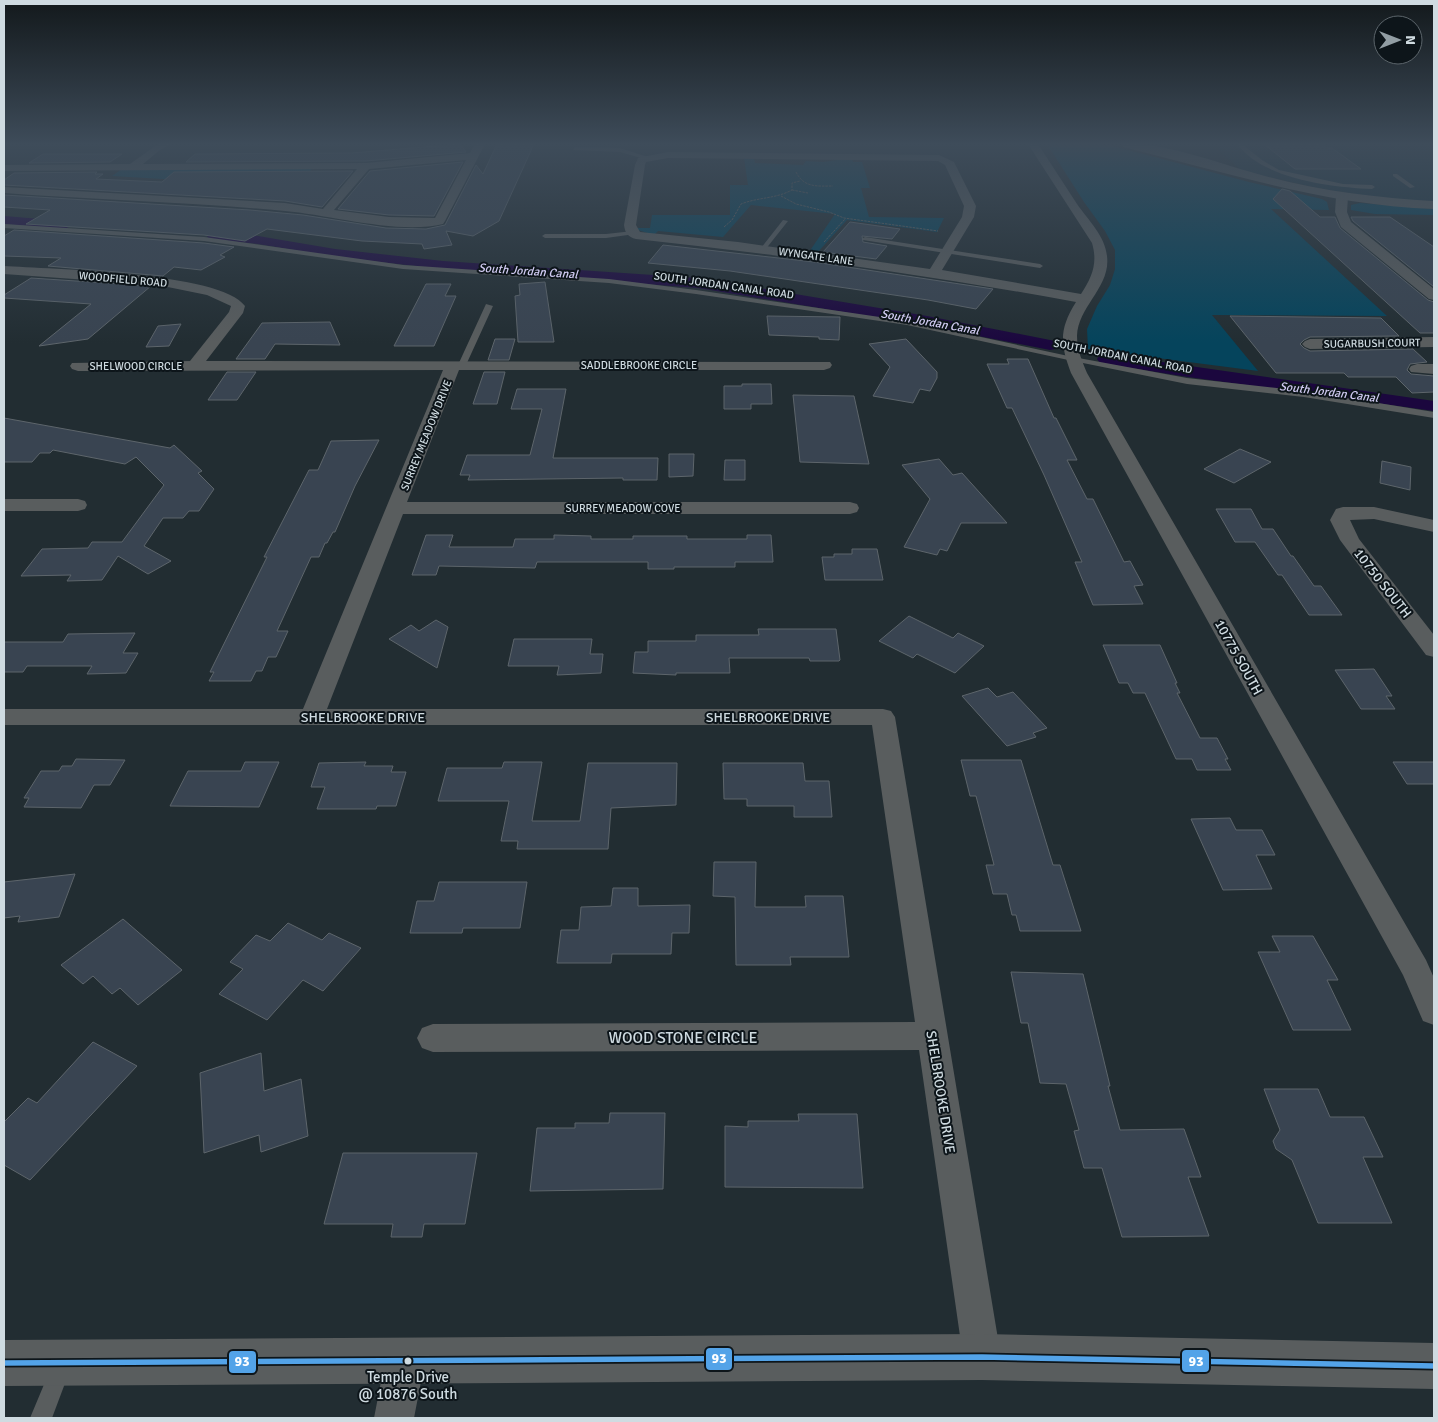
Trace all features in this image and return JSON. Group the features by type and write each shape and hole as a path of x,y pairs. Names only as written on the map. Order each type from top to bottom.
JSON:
{"street":[{"path":"313,210 344,217 424,224 439,221 445,210"},
{"path":"632,210 630,225 633,233"},
{"path":"934,273 968,216 969,210"},
{"name":"10775 SOUTH","path":"1076,210 1098,244 1101,266 1098,278 1073,318 1070,327 1070,348 1073,359 1088,390 1415,969 1434,1012"},
{"path":"1341,210 1345,224 1434,296"},
{"name":"WYNGATE LANE","path":"633,233 648,238 763,249 934,273 1085,299"},
{"name":"WOODFIELD ROAD","path":"4,270 158,281 211,292 231,300 238,306 236,313 194,366"},
{"name":"SUGARBUSH COURT","path":"1297,330 1321,356"},
{"path":"1428,343 1434,353"},
{"name":"SUGARBUSH COURT","path":"1310,344 1428,343"},
{"name":"SADDLEBROOKE CIRCLE","path":"458,365 824,365"},
{"name":"SURREY MEADOW DRIVE","path":"194,366 458,365 396,508 312,717"},
{"name":"SHELWOOD CIRCLE","path":"78,366 194,366"},
{"path":"1417,369 1434,369"},
{"path":"4,505 78,505"},
{"name":"SURREY MEADOW COVE","path":"396,508 850,508"},
{"name":"10750 SOUTH","path":"1434,526 1374,513 1343,513 1340,520 1350,540 1434,650"},
{"name":"SHELBROOKE DRIVE","path":"4,717 884,717 982,1357"},
{"name":"WOOD STONE CIRCLE","path":"433,1038 933,1036"},
{"path":"4,1363 982,1357 1434,1366"},
{"path":"394,1418 405,1361"}],"lane":[{"path":"763,249 785,221"},
{"name":"SOUTH JORDAN CANAL ROAD","path":"4,226 204,240 403,267 609,281 686,291 907,323 1073,359 1187,381 1304,394 1434,416"},
{"path":"545,236 611,236 633,233"},
{"path":"865,239 948,250 1040,266"},
{"path":"458,365 489,306"},
{"path":"40,1418 63,1363"}],"path":[{"path":"720,228 732,220 737,210"},
{"path":"824,210 835,213 846,219 939,231"},
{"path":"821,245 846,219"}],"shaded area":[{"path":"730,210 746,210 723,237 658,231 654,235 637,228 650,228 652,215 730,215"},
{"path":"801,210 867,210 869,217 944,218 937,232 847,220 817,253 809,252 835,214"},
{"path":"1090,210 1272,210 1387,316 1212,315 1258,371 1088,349 1087,329 1097,306 1110,285 1115,269 1115,250 1105,231"},
{"path":"1353,210 1434,210 1434,215 1375,214"}],"building":[{"path":"49,210 254,210 303,215 386,228 426,229 445,225 453,210 504,210 499,221 473,236 446,231 452,245 424,249 422,244 362,241 267,229 245,241 204,235 26,224"},
{"path":"350,210 437,210 434,216 389,215"},
{"path":"1285,210 1312,210 1320,217 1335,217 1340,228 1428,300 1434,302 1434,333 1420,333"},
{"path":"1351,217 1390,217 1434,247 1434,287 1353,221"},
{"path":"850,222 900,229 892,239 862,236 863,242 887,246 876,259 823,252"},
{"path":"14,230 204,243 234,247 220,255 225,257 201,270 174,267 163,276 48,266 61,258 4,256 4,236"},
{"path":"663,245 814,262 993,289 976,309 928,300 730,271 648,263"},
{"path":"31,278 151,286 88,339 39,346 91,304 4,298 4,295"},
{"path":"545,282 554,342 518,342 515,296 520,295 519,284"},
{"path":"426,284 451,284 445,296 456,296 434,346 394,346"},
{"path":"767,316 840,317 839,340 819,339 819,337 769,335"},
{"path":"1230,316 1381,318 1399,336 1310,337 1300,344 1310,351 1413,349 1427,362 1410,364 1407,370 1411,374 1434,376 1434,392 1412,393 1396,377 1348,377 1344,373 1276,373"},
{"path":"330,322 340,345 275,344 265,359 236,359 262,323"},
{"path":"181,324 169,346 146,347 158,326"},
{"path":"495,339 515,339 509,360 488,360"},
{"path":"906,339 937,372 937,378 930,391 920,389 913,403 873,396 890,367 869,344"},
{"path":"1007,359 1028,359 1054,418 1056,418 1077,460 1067,460 1087,499 1093,499 1124,562 1130,561 1143,585 1134,586 1143,604 1093,605 1075,562 1082,562 1044,475 1012,408 1007,408 987,364 1009,364"},
{"path":"227,372 256,372 237,400 208,400"},
{"path":"484,372 505,372 497,404 473,404"},
{"path":"742,384 771,384 772,404 751,404 751,409 724,409 724,386 742,386"},
{"path":"517,389 566,389 553,458 658,458 657,480 623,480 623,478 468,480 470,475 460,475 467,455 530,455 542,409 511,409"},
{"path":"793,395 854,396 869,464 800,462"},
{"path":"4,418 170,448 174,445 202,471 198,473 214,489 199,511 189,511 183,518 163,518 144,546 171,561 148,574 118,556 102,580 67,581 71,575 21,576 42,549 88,548 92,542 122,542 164,485 136,457 125,464 53,450 50,453 40,453 32,462 4,462"},
{"path":"379,440 355,486 335,532 325,543 319,557 311,557 277,631 288,631 276,657 268,657 262,671 256,671 251,681 209,681 214,672 210,672 267,557 264,557 309,470 318,470 331,441"},
{"path":"1240,449 1271,462 1234,483 1204,469"},
{"path":"669,454 694,454 693,476 669,477"},
{"path":"939,459 953,475 962,473 1007,523 961,523 947,551 940,549 937,555 904,547 930,499 902,465"},
{"path":"725,460 745,460 745,480 724,480"},
{"path":"1382,461 1411,467 1410,490 1380,483"},
{"path":"1216,509 1251,509 1262,529 1273,529 1314,586 1321,586 1342,615 1309,615 1282,575 1278,575 1255,542 1235,542"},
{"path":"426,535 453,535 449,547 513,547 515,539 554,539 554,535 591,536 591,539 633,539 633,536 687,536 687,539 747,539 747,535 771,535 773,562 735,562 735,567 648,569 648,562 537,562 535,568 439,566 436,575 412,575"},
{"path":"852,549 877,549 883,580 825,580 822,557 834,557 834,554 852,554"},
{"path":"909,616 953,638 958,633 984,646 955,673 917,654 913,658 879,641"},
{"path":"436,620 448,627 437,668 389,639 411,625 419,631"},
{"path":"758,629 836,629 840,660 810,661 809,658 729,658 730,673 676,673 676,675 633,673 635,652 648,652 648,641 696,641 696,635 759,635"},
{"path":"135,633 123,653 138,653 126,673 87,674 92,666 27,666 23,672 4,672 4,642 63,642 68,634"},
{"path":"514,639 592,639 590,654 603,654 601,673 557,675 559,666 508,666"},
{"path":"1103,645 1160,645 1177,683 1175,683 1180,693 1177,693 1200,738 1217,738 1228,759 1225,759 1231,770 1197,770 1192,759 1176,759 1145,693 1133,693 1128,683 1119,683"},
{"path":"1374,669 1392,696 1386,696 1395,709 1361,709 1335,670"},
{"path":"988,688 997,697 1013,692 1047,728 1033,733 1036,737 1007,746 962,696"},
{"path":"76,759 125,760 110,785 94,785 81,808 24,807 29,798 24,798 41,771 59,771 62,766 72,766"},
{"path":"961,760 1021,760 1053,865 1060,865 1081,931 1020,931 1016,915 1012,915 1007,894 993,894 986,865 994,865 976,796 970,796"},
{"path":"245,762 279,762 259,807 170,806 188,771 241,771"},
{"path":"366,762 364,766 393,766 391,772 406,772 396,806 377,806 376,809 317,809 325,787 311,787 319,763"},
{"path":"504,762 542,762 532,821 580,821 588,763 677,763 676,805 611,808 608,849 517,849 518,841 501,841 509,801 438,801 447,768 502,768"},
{"path":"1393,762 1434,762 1434,784 1407,784"},
{"path":"723,763 803,763 805,781 829,781 832,817 794,817 794,806 747,806 747,799 724,799"},
{"path":"1230,818 1236,830 1262,830 1275,855 1256,855 1272,889 1223,890 1191,819"},
{"path":"714,862 756,862 755,907 806,907 805,896 843,896 849,957 790,957 791,965 736,965 735,897 713,896"},
{"path":"75,874 59,917 18,922 20,916 4,918 4,882"},
{"path":"439,882 527,882 520,928 463,928 462,933 410,933 417,901 434,901"},
{"path":"613,888 638,888 638,906 690,905 689,933 672,933 671,954 612,954 611,963 557,963 561,930 579,930 581,907 611,906"},
{"path":"123,919 182,970 138,1005 120,988 112,994 93,976 83,984 61,965"},
{"path":"288,923 322,940 329,933 361,948 323,991 303,980 267,1020 219,994 243,969 230,962 256,935 270,941"},
{"path":"1272,936 1313,936 1338,980 1327,980 1351,1030 1293,1030 1258,952 1280,952"},
{"path":"1011,972 1083,974 1110,1086 1108,1086 1120,1130 1184,1129 1201,1177 1188,1177 1209,1236 1122,1237 1102,1168 1084,1168 1074,1131 1079,1130 1066,1084 1040,1083 1028,1023 1021,1023"},
{"path":"93,1042 137,1066 30,1180 4,1165 4,1122 28,1098 37,1103"},
{"path":"261,1053 264,1091 301,1079 308,1136 261,1152 259,1135 204,1153 200,1073"},
{"path":"1264,1089 1318,1089 1330,1117 1364,1117 1383,1157 1363,1157 1392,1223 1318,1223 1292,1160 1276,1149 1273,1141 1280,1130"},
{"path":"610,1113 665,1113 663,1189 530,1191 537,1128 575,1128 575,1123 609,1123"},
{"path":"798,1114 857,1114 863,1188 725,1187 725,1126 748,1127 748,1121 799,1121"},
{"path":"343,1153 477,1153 465,1224 424,1224 422,1237 391,1237 393,1224 324,1224"}],"waterway":[{"name":"South Jordan Canal","path":"4,220 65,225"},
{"name":"South Jordan Canal","path":"214,236 258,240 335,253 443,265 698,283 927,321 1050,345"},
{"name":"South Jordan Canal","path":"1106,359 1434,406"}],"transit line":[{"name":"93","path":"4,1363 982,1357 1434,1366"}],"place":[{"name":"Temple Drive @ 10876 South","path":"408,1361"}]}
